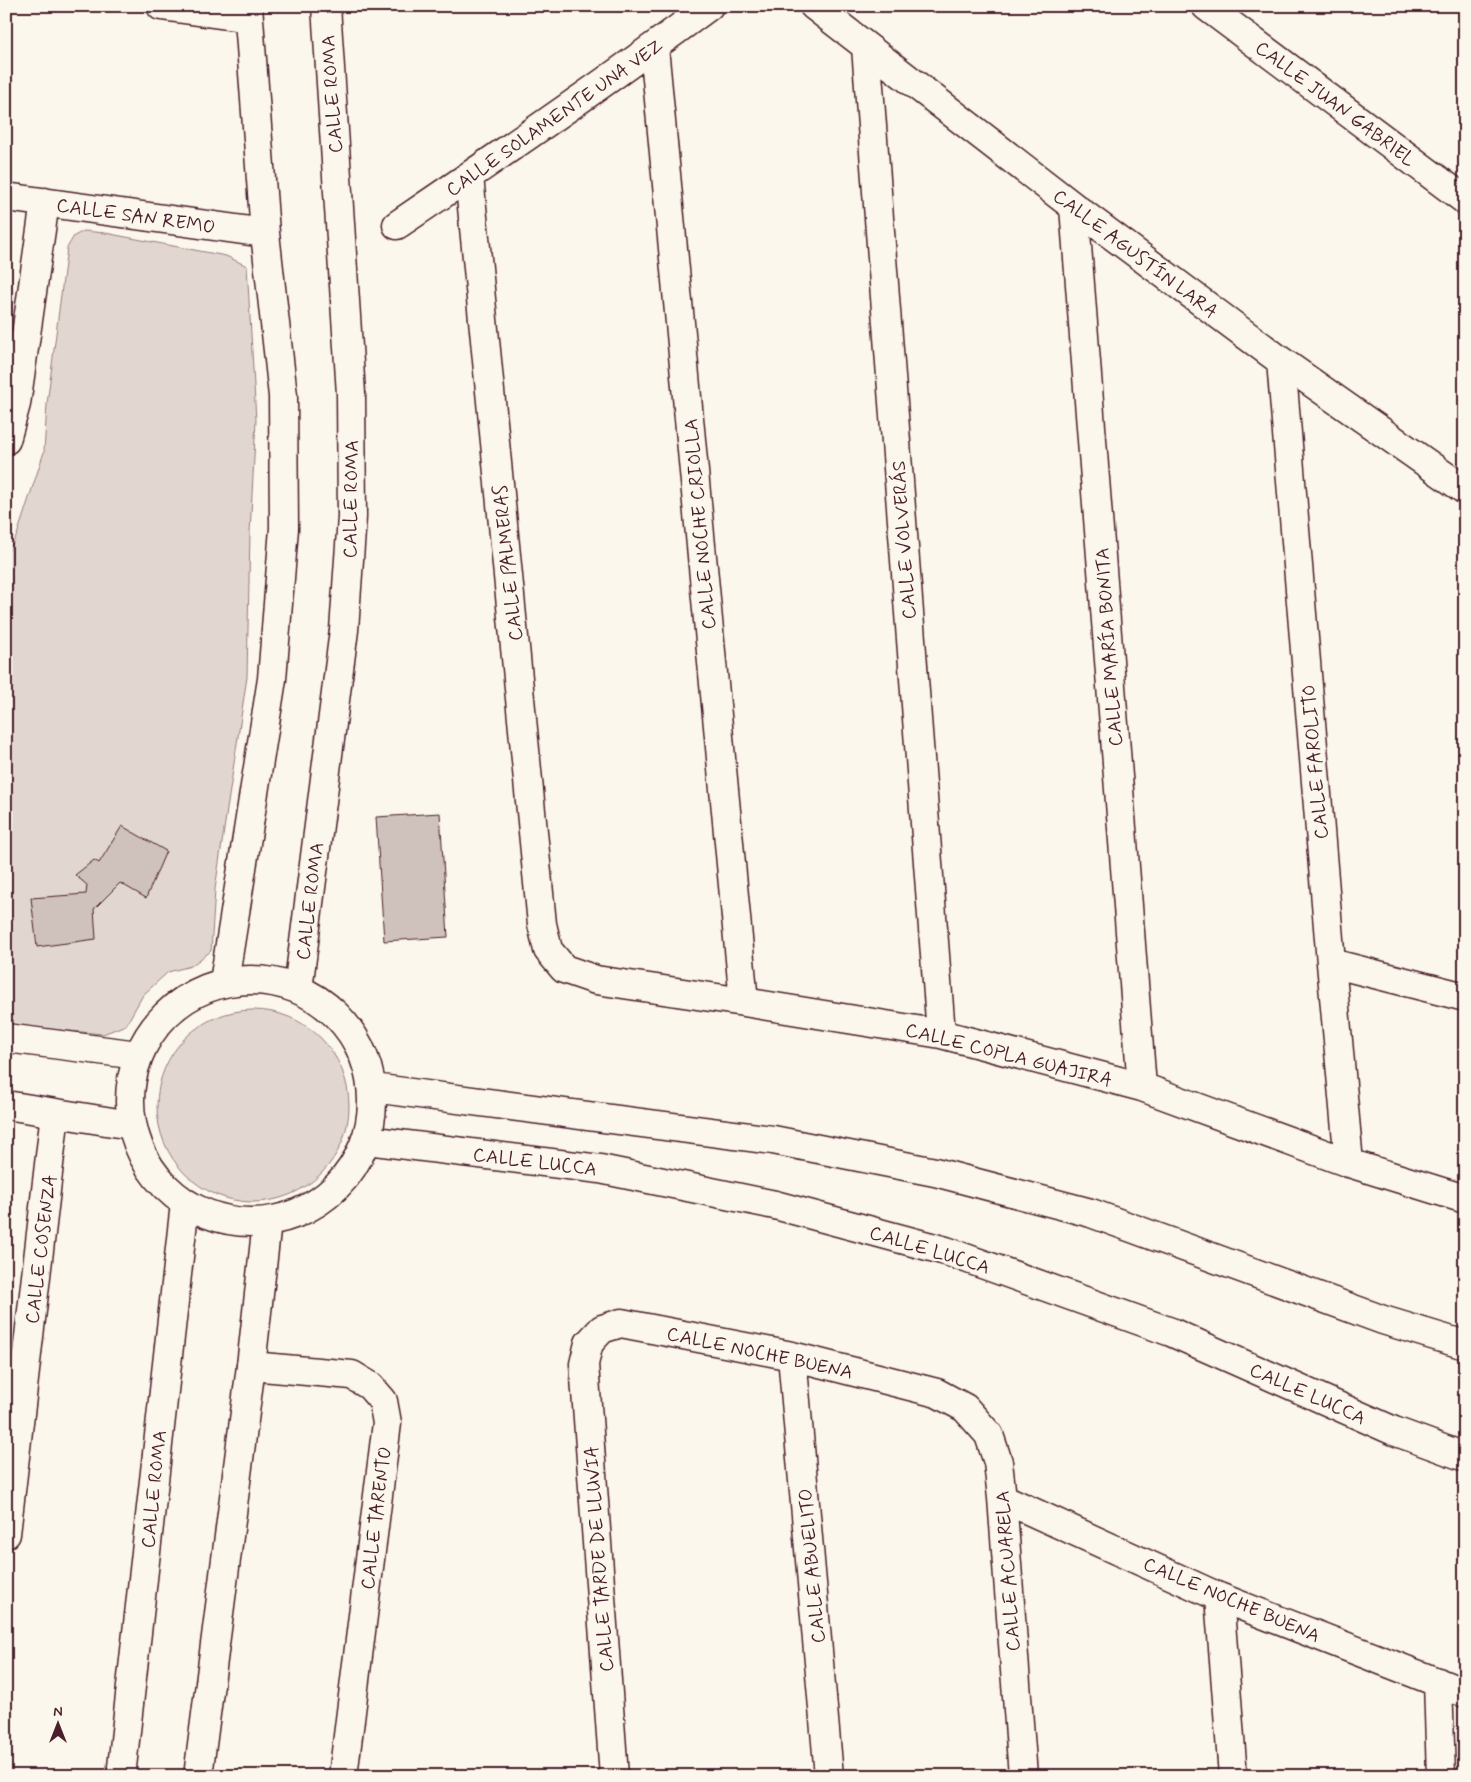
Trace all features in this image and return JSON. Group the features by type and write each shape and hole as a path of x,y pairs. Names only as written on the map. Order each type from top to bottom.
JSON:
{"street":[{"path":"161,6 249,12 265,233 282,396 284,528 272,679 224,982"},
{"name":"CALLE ROMA","path":"298,989 344,630 352,517 351,394 326,6"},
{"name":"CALLE SOLAMENTE UNA VEZ","path":"397,225 654,47 709,6"},
{"name":"CALLE AGUSTÍN LARA","path":"814,6 1074,207 1281,361 1465,490"},
{"name":"CALLE JUAN GABRIEL","path":"1206,6 1465,200"},
{"name":"CALLE VOLVERÁS","path":"866,46 941,1034"},
{"name":"CALLE NOCHE CRIOLLA","path":"654,47 744,1002"},
{"name":"CALLE PALMERAS","path":"469,176 542,924 548,950"},
{"name":"CALLE SAN REMO","path":"6,197 265,233"},
{"path":"6,440 45,202"},
{"name":"CALLE MARÍA BONITA","path":"1074,207 1142,1087"},
{"name":"CALLE FAROLITO","path":"1281,361 1349,1163"},
{"name":"CALLE COPLA GUAJIRA","path":"548,950 564,969 596,980 941,1034 1142,1087 1349,1163 1465,1199"},
{"path":"1331,963 1465,997"},
{"path":"257,980 274,982 298,989 326,1005 349,1028 365,1056 373,1088 373,1114 367,1140 352,1170 329,1195 300,1212 267,1222 238,1222 211,1216 185,1203 160,1183 142,1156 132,1125 129,1101 131,1078 138,1055 152,1030 172,1008 197,992 224,982 257,980"},
{"path":"6,1038 138,1055"},
{"path":"373,1088 773,1140 935,1172 1091,1213 1383,1320 1465,1345"},
{"path":"6,1105 132,1125"},
{"name":"CALLE COSENZA","path":"6,1534 56,1113"},
{"name":"CALLE LUCCA","path":"367,1140 600,1168 775,1205 946,1251 1171,1332 1394,1431 1465,1457"},
{"name":"CALLE ROMA","path":"121,1776 185,1203"},
{"path":"198,1776 251,1366 267,1222"},
{"name":"CALLE NOCHE BUENA","path":"590,1344 602,1329 621,1323 792,1356 937,1393"},
{"name":"CALLE TARDE DE LLUVIA","path":"590,1344 584,1364 614,1776"},
{"name":"CALLE ABUELITO","path":"792,1356 830,1776"},
{"name":"CALLE TARENTO","path":"251,1366 352,1375 370,1386 382,1401 387,1423 343,1776"},
{"name":"CALLE ACUARELA","path":"937,1393 965,1408 989,1435 998,1462 1023,1776"},
{"name":"CALLE NOCHE BUENA","path":"1002,1498 1219,1597 1465,1693"},
{"path":"1219,1597 1234,1776"},
{"path":"1438,1682 1441,1776"}],"shaded area":[{"path":"84,231 105,233 226,256 247,266 256,420 250,532 247,677 215,889 211,951 191,966 168,972 143,995 126,1025 103,1034 6,1025 6,556 17,535 44,452 47,404 67,248 74,236"},
{"path":"253,1010 281,1014 306,1026 321,1038 333,1053 345,1078 349,1106 345,1134 333,1159 321,1174 306,1186 281,1198 253,1202 225,1198 200,1186 185,1174 173,1159 161,1134 157,1106 161,1078 173,1053 185,1038 200,1026 225,1014"}],"building":[{"path":"440,813 448,937 384,941 376,817"},
{"path":"122,826 166,851 146,898 120,883 94,909 96,939 37,947 31,898 86,894 87,885 75,875 94,860 99,863"}]}
